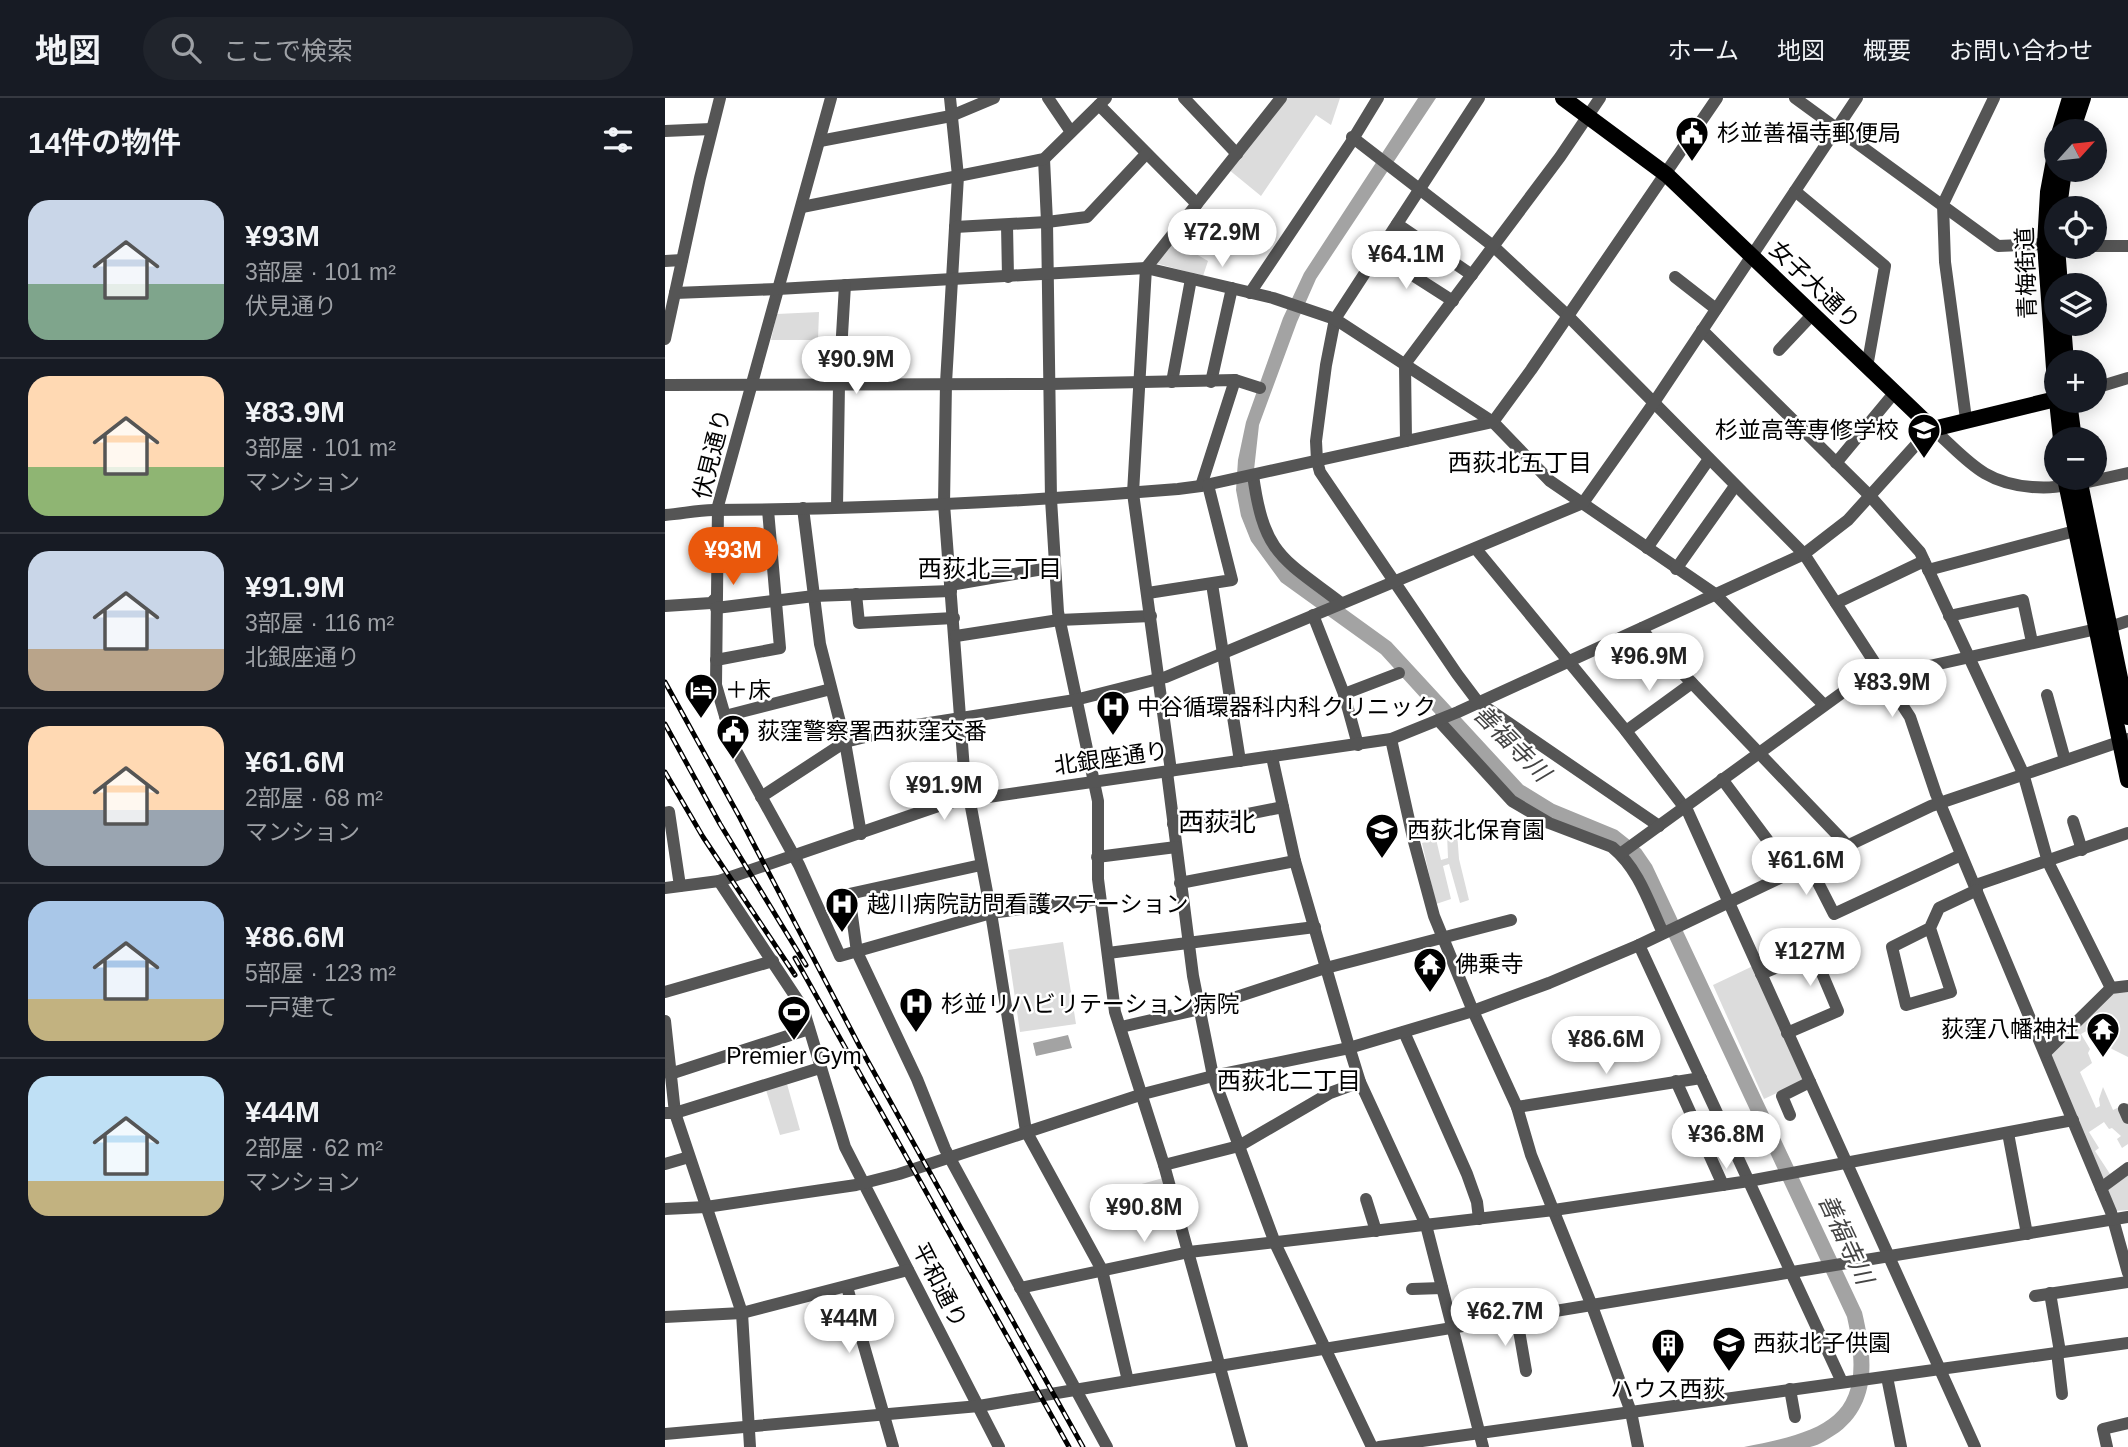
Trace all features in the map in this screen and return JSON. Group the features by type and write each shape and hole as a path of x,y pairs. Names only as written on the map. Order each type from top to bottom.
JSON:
{"main road":[{"name":"女子大通り","path":"1563,98 1667,175 1933,429"},
{"path":"2064,119 2070,98"},
{"path":"2076,119 2083,98"},
{"name":"青梅街道","path":"2053,259 2055,350"},
{"path":"1933,429 2044,402"},
{"path":"2073,490 2075,531 2128,717"},
{"path":"2074,490 2104,628 2124,740 2128,780"}],"street":[{"path":"666,335 720,98"},
{"name":"伏見通り","path":"831,98 734,443 719,510 716,685 734,747 793,856 837,954 845,956 857,952"},
{"path":"950,98 958,176 946,383 944,504 964,770 991,913 1026,1131 1103,1269 1128,1381"},
{"path":"820,141 951,116 995,98"},
{"path":"1048,98 1071,132"},
{"path":"1184,98 1237,155"},
{"path":"1281,98 1146,268 1133,493 1151,616 1175,847 1188,942 1213,1076 1275,1243 1371,1447"},
{"path":"1250,293 1378,98"},
{"path":"1479,98 1335,319 1316,441 1317,461 1321,472 1478,702 1659,826"},
{"path":"1406,442 1405,364 1560,157 1600,98"},
{"path":"665,515 719,510 1051,499 1204,486 1493,422 1667,175 1717,98"},
{"path":"1795,98 1998,246 2044,246"},
{"path":"761,797 845,742 910,726 1075,700 1157,680 1583,503 1653,404 1857,98"},
{"path":"1966,419 1945,262 1943,204 1994,98"},
{"path":"801,207 1044,159 1102,101 1146,154 1197,204"},
{"path":"665,131 711,129"},
{"path":"1352,137 1493,246 1569,316 1804,554 1910,717 1961,855 2046,1052 2114,1220 2128,1273"},
{"path":"955,227 1087,217 1146,154"},
{"path":"1044,159 1048,222 1051,499 1059,620 1098,802 1097,857 1100,899 1115,1012 1164,1165 1242,1447"},
{"path":"1795,191 1885,266 1867,367"},
{"path":"1397,224 1472,275"},
{"path":"1007,225 1008,277"},
{"path":"2107,246 2128,246"},
{"path":"1378,253 1453,301"},
{"path":"665,261 682,260"},
{"path":"675,293 1146,268 1293,304 1335,319 1493,422 1550,481 1714,594 1824,705"},
{"path":"1675,277 1716,309"},
{"path":"1172,382 1191,279"},
{"path":"837,507 839,385 845,285"},
{"path":"1211,382 1232,288"},
{"path":"1779,350 1812,315"},
{"path":"1702,330 1870,496 1920,552 2023,773 2048,862 2112,988"},
{"path":"2107,384 2128,378"},
{"path":"1148,593 1232,580 1204,486 1235,380"},
{"path":"665,385 1050,384 1235,380 1260,388"},
{"path":"1836,463 1895,393"},
{"path":"1933,429 1978,470 1998,481 2044,488"},
{"name":"北銀座通り","path":"665,888 719,881 947,803 1391,739 1458,712 1804,554 1848,520 1933,429"},
{"path":"1647,548 1709,459"},
{"path":"2107,476 2128,473"},
{"path":"1248,476 1265,531 1275,548 1299,573 1339,604"},
{"path":"1676,569 1735,485"},
{"path":"803,508 820,644 845,742 861,834"},
{"path":"716,660 780,648 768,510"},
{"path":"1836,603 1926,566 2075,531"},
{"path":"1476,549 1685,806 1975,1447"},
{"path":"665,606 951,588 1055,567"},
{"path":"1212,584 1240,761"},
{"path":"856,594 859,623 954,618"},
{"path":"1949,616 2022,600 2032,642"},
{"path":"1318,613 1358,745"},
{"path":"956,636 1059,620 1151,616"},
{"path":"1621,853 1857,682 2128,621"},
{"path":"1642,628 1848,846"},
{"path":"1344,694 1399,673"},
{"path":"1626,731 1692,683"},
{"path":"725,716 831,689"},
{"path":"2047,695 2064,760"},
{"path":"1439,720 1512,801 1549,823 1621,853 1636,873 1665,932"},
{"path":"1391,739 1428,896 1473,1011 1517,1107 1531,1155 1592,1306 1630,1412 1638,1447"},
{"path":"665,1209 706,1207 863,1183 899,1174 1143,1094 1213,1076 1349,1048 1473,1011 1549,984 1639,945 1940,803 2124,740"},
{"path":"1272,757 1295,860 1349,1048 1360,1082 1426,1225 1483,1447"},
{"path":"1722,779 1793,873"},
{"path":"1173,824 1283,807"},
{"path":"665,813 669,812 680,886"},
{"path":"2073,821 2082,850"},
{"path":"1930,928 1951,992 1906,1005 1892,947 1930,928 1939,908 1977,888 2128,834"},
{"path":"1097,857 1175,847"},
{"path":"1809,865 1833,914 1961,855"},
{"path":"1180,883 1295,860"},
{"path":"981,865 849,894 857,952 949,1156 1107,1447"},
{"name":"平和通り","path":"719,881 803,1008 840,1134 999,1447"},
{"path":"857,952 991,913 1100,899"},
{"path":"1121,1027 1200,1009 1326,968 1511,920"},
{"path":"1108,953 1315,927"},
{"path":"1639,945 1791,1274 1854,1381"},
{"path":"1761,974 1813,952 1838,1011 1787,1033"},
{"path":"665,992 773,961"},
{"path":"2046,1052 2112,988 2128,986"},
{"path":"665,1021 670,1074 670,1113 689,1157 742,1313 750,1447"},
{"path":"670,1074 809,1029"},
{"path":"1403,1032 1467,1174 1477,1202 1479,1219"},
{"path":"670,1113 820,1068"},
{"path":"1517,1107 1701,1078"},
{"path":"1676,1081 1723,1185"},
{"path":"1164,1165 1240,1146 1330,1093 1360,1082"},
{"path":"1790,1115 1781,1096 1810,1082"},
{"path":"1020,1288 1189,1252 1554,1210 1749,1181 2073,1120"},
{"path":"2008,1133 2027,1234"},
{"path":"665,1164 689,1157"},
{"path":"2101,1188 2128,1168"},
{"path":"1366,1199 1375,1231"},
{"path":"665,1434 979,1406 2128,1217"},
{"path":"665,1317 742,1313 908,1270"},
{"path":"2035,1296 2128,1282"},
{"path":"847,1287 893,1447"},
{"path":"1412,1289 1442,1288"},
{"path":"2050,1293 2062,1394"},
{"path":"1517,1319 1526,1371"},
{"path":"1379,1447 2128,1343"},
{"path":"1887,1377 1901,1447"},
{"path":"1790,1389 1795,1417"},
{"path":"2107,1447 2103,1429 2128,1423"}],"shaded area":[{"path":"1284,98 1340,98 1331,125 1316,115 1261,196 1228,169"},
{"path":"1418,98 1436,98 1316,279 1297,322 1259,425 1252,488 1290,569 1391,642 1523,785 1554,804 1617,830 1641,849 1652,865 1862,1312 1869,1361 1866,1392 1852,1420 1839,1432 1814,1446 1744,1447 1800,1433 1837,1413 1847,1397 1853,1377 1853,1350 1847,1317 1639,873 1630,860 1546,818 1514,796 1483,766 1381,654 1281,582 1251,541 1241,516 1236,490 1238,460 1246,422 1283,318 1304,273"},
{"path":"1174,241 1208,261 1203,276 1155,263"},
{"path":"819,312 818,339 840,339 839,351 813,350 811,340 771,340 777,314"},
{"path":"1457,832 1459,859 1469,900 1460,903 1449,864 1443,866 1451,899 1436,904 1422,843 1436,839 1441,860 1448,858 1447,834"},
{"path":"1063,942 1076,1024 1020,1032 1008,950"},
{"path":"1753,966 1804,1080 1764,1099 1713,985"},
{"path":"2128,989 2128,1057 2112,1049 2101,1039 2094,1038 2090,1029 2081,1034 2090,1049 2088,1053 2092,1063 2080,1072 2096,1108 2100,1106 2103,1087 2113,1110 2128,1103 2128,1144 2122,1148 2117,1139 2121,1136 2112,1128 2109,1129 2104,1122 2089,1132 2099,1148 2095,1151 2110,1174 2128,1162 2128,1210 2116,1211 2049,1054 2114,991"},
{"path":"1068,1035 1072,1048 1036,1056 1033,1043"},
{"path":"787,1084 800,1130 780,1135 766,1090"},
{"path":"1163,1178 1172,1207 1121,1222 1113,1192"}],"railway":[{"path":"665,682 739,816 861,1049 1083,1447"},
{"path":"665,724 720,824 806,965"},
{"path":"665,772 703,837 795,975"},
{"path":"795,958 1069,1447"}],"place":[{"name":"杉並善福寺郵便局","path":"1692,163"},
{"name":"杉並高等専修学校","path":"1924,460"},
{"name":"＋床","path":"701,720"},
{"name":"中谷循環器科内科クリニック","path":"1113,737"},
{"name":"荻窪警察署西荻窪交番","path":"733,761"},
{"name":"西荻北保育園","path":"1382,860"},
{"name":"越川病院訪問看護ステーション","path":"842,934"},
{"name":"佛乗寺","path":"1430,994"},
{"name":"杉並リハビリテーション病院","path":"916,1034"},
{"name":"Premier Gym","path":"794,1042"},
{"name":"荻窪八幡神社","path":"2103,1059"},
{"name":"西荻北子供園","path":"1729,1373"},
{"name":"ハウス西荻","path":"1668,1375"}],"district":[{"name":"西荻北五丁目","path":"1520,462"},
{"name":"西荻北三丁目","path":"990,568"},
{"name":"西荻北","path":"1217,822"},
{"name":"西荻北二丁目","path":"1289,1080"}],"water label":[{"name":"善福寺川","path":"1512,743"},
{"name":"善福寺川","path":"1846,1239"}]}
